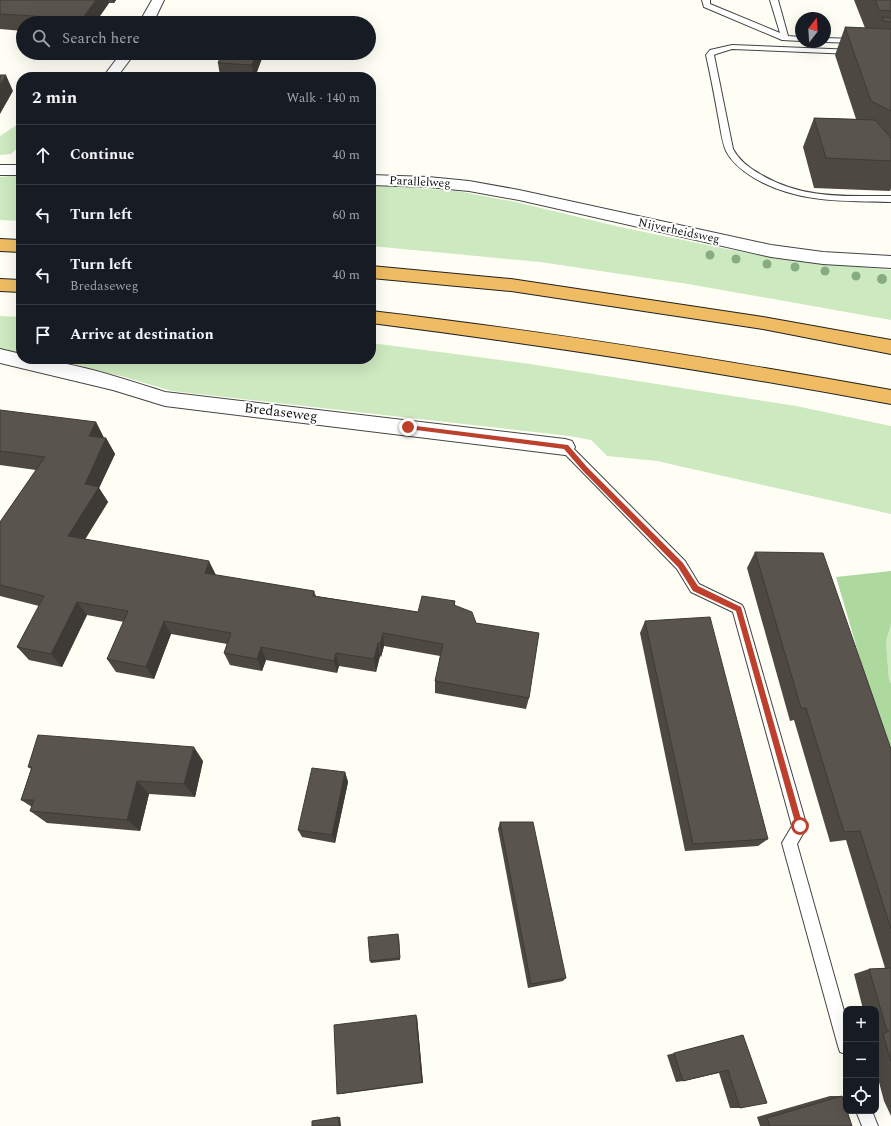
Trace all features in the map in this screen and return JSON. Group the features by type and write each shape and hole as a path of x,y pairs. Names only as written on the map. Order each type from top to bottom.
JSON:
{"highway":[{"path":"0,245 16,246"},
{"path":"376,272 510,285 763,323 891,348"},
{"path":"0,285 16,286"},
{"path":"376,318 555,340 756,372 891,397"}],"street":[{"path":"150,16 158,0"},
{"path":"114,72 123,60"},
{"name":"Parallelweg","path":"376,180 428,182 469,186"},
{"name":"Nijverheidsweg","path":"469,186 519,195 771,251 823,258 891,262"},
{"name":"Bredaseweg","path":"0,356 16,360"},
{"name":"Bredaseweg","path":"34,364 114,383 165,399 566,447"}],"lane":[{"path":"706,0 707,5 785,38 795,39"},
{"path":"774,0 785,38"},
{"path":"831,40 862,41"},
{"path":"859,52 732,47 712,52 710,55 729,150 732,158 744,168 783,190 799,195 816,198 891,199"},
{"path":"566,447 585,469 681,565 696,588 738,609 800,826 789,843 845,1042"},
{"path":"865,1114 870,1126"}],"green space":[{"path":"16,125 16,150 11,154 0,155 0,136"},
{"path":"16,175 16,221 0,220 0,177"},
{"path":"376,185 457,191 516,202 620,227 776,258 891,270 891,320 688,284 540,262 376,246"},
{"path":"0,316 16,317 16,353 0,350"},
{"path":"376,344 530,364 796,406 891,426 891,514 657,461 607,456 591,440 569,436 172,391 121,376 66,364 376,364"},
{"path":"891,571 891,625 886,641 889,680 891,683 891,764 836,577"},
{"path":"891,625 891,683 889,680 886,641"}],"building":[{"path":"0,0 96,0 84,16 33,16 0,14"},
{"path":"875,0 891,0 891,11 879,10"},
{"path":"882,17 891,18 891,22 884,21"},
{"path":"845,27 891,29 891,111 871,101"},
{"path":"219,60 254,60 252,65 218,63"},
{"path":"0,75 6,75 0,85"},
{"path":"814,118 875,120 891,138 891,161 826,158"},
{"path":"0,410 96,422 89,436 106,438 85,484 99,487 68,536 209,561 205,573 314,591 313,596 418,612 422,596 455,601 454,605 472,612 476,623 539,633 529,698 435,681 443,644 383,633 380,644 378,643 374,659 336,653 334,661 261,647 257,659 224,653 231,633 164,621 146,667 107,659 128,611 77,602 51,654 17,647 44,596 0,585 0,522 45,457 0,451"},
{"path":"755,552 823,553 891,749 891,929 860,831 844,832 806,708 801,708"},
{"path":"710,617 768,839 693,844 645,621"},
{"path":"38,735 194,747 184,784 137,781 127,820 30,811 34,800 21,800 32,767 28,767"},
{"path":"312,768 345,772 332,835 298,830"},
{"path":"500,822 533,822 566,978 531,984"},
{"path":"398,934 400,958 370,961 368,937"},
{"path":"891,968 891,1061 883,1034 889,1031 887,1031 869,969"},
{"path":"416,1015 422,1082 337,1094 334,1025"},
{"path":"743,1035 767,1103 740,1108 728,1070 683,1081 674,1053"},
{"path":"842,1096 843,1114 848,1114 852,1126 770,1126 767,1118"},
{"path":"338,1117 339,1126 312,1126 312,1121"}],"route":[{"path":"408,427 566,447 585,469 681,565 696,588 738,609 800,826"}]}
